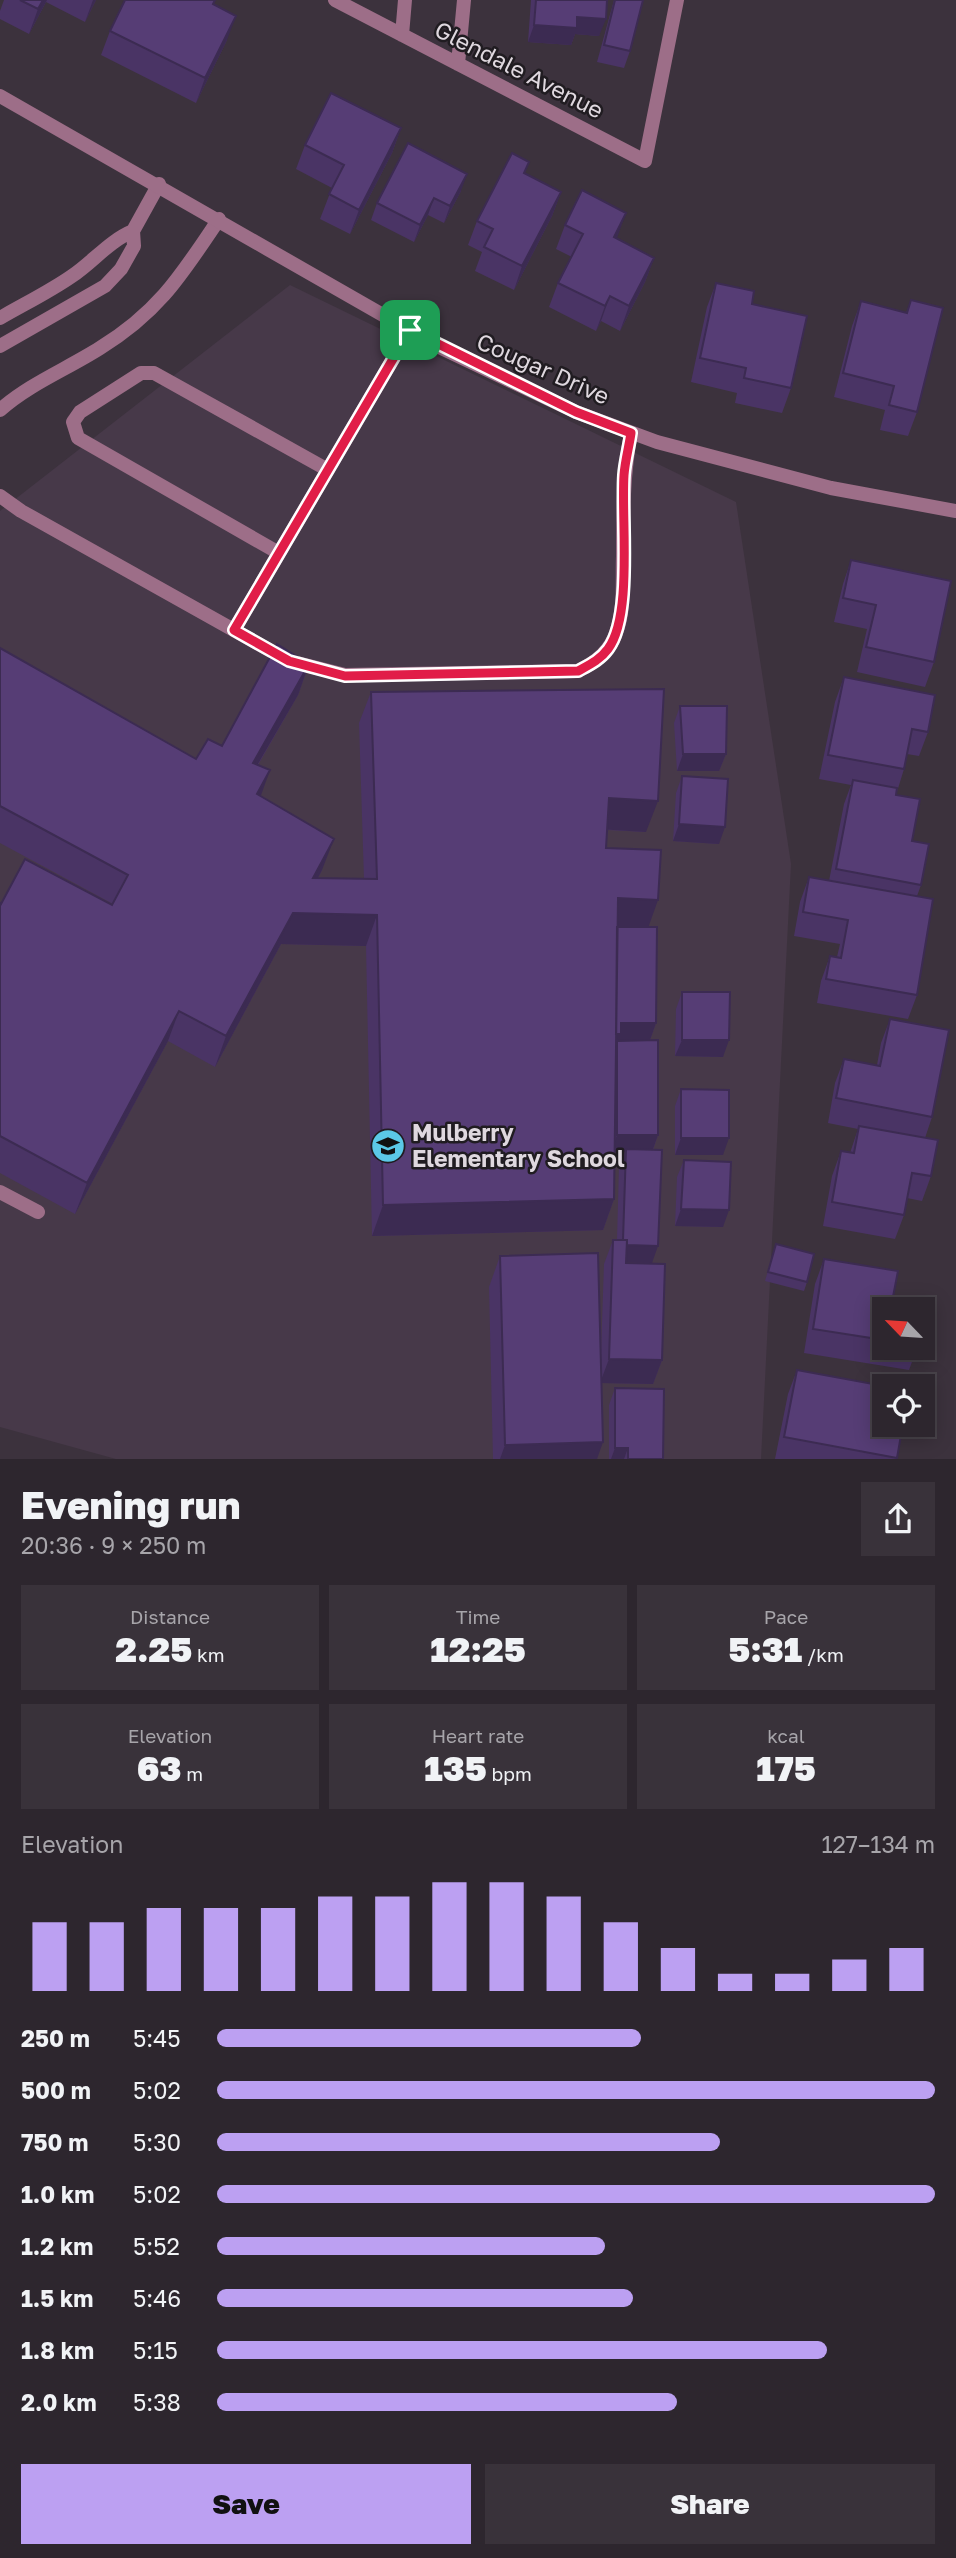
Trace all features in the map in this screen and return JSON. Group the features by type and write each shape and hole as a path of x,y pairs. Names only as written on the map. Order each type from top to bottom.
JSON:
{"street":[{"name":"Glendale Avenue","path":"335,0 645,161 677,0"},
{"path":"402,35 405,0"},
{"path":"458,64 464,0"},
{"name":"Cougar Drive","path":"0,96 159,184 410,330 576,412 657,442 831,488 956,511"},
{"path":"0,346 105,286 121,270 134,246 133,231 159,184"},
{"path":"0,410 15,397 101,348 159,304 219,219"},
{"path":"0,318 70,278 98,258 117,238 133,231"},
{"path":"234,630 410,330"},
{"path":"279,553 78,438 73,422 79,412 141,373 154,373 328,470"},
{"path":"0,496 289,661 345,676 578,671 608,649 617,631 622,609 624,472 631,433"},
{"path":"0,1192 38,1212"}],"shaded area":[{"name":"Mulberry Elementary School","path":"290,285 736,502 791,864 761,1459 116,1459 0,1427 0,511"}],"building":[{"path":"20,0 43,0 38,9"},
{"path":"125,0 215,0 213,4 236,16 205,78 110,31"},
{"path":"536,0 607,0 606,19 577,17 577,28 534,25"},
{"path":"615,0 643,0 630,51 604,45"},
{"path":"331,93 401,128 359,210 329,194 344,165 305,145"},
{"path":"408,143 467,174 450,206 434,198 420,225 377,203"},
{"path":"512,153 529,162 524,173 561,192 522,266 484,247 493,229 477,221"},
{"path":"582,190 626,213 614,237 654,258 629,306 610,296 605,306 558,283 583,234 565,225"},
{"path":"716,283 754,291 752,304 807,316 791,388 744,378 746,368 700,358"},
{"path":"911,300 943,308 917,412 889,405 894,386 843,373 861,301 907,313"},
{"path":"851,560 951,581 934,662 866,647 876,605 843,598"},
{"path":"277,644 309,664 253,763 270,770 257,794 334,839 313,878 377,879 371,692 664,689 658,801 609,798 606,848 661,850 658,900 618,898 614,1199 383,1205 377,915 293,913 226,1036 179,1011 87,1183 0,1136 0,903 25,859 112,905 128,875 0,806 0,648 196,759 208,739 222,746"},
{"path":"844,677 935,695 928,732 912,729 904,769 828,755"},
{"path":"680,706 727,706 726,754 683,754"},
{"path":"682,776 728,779 725,827 679,824"},
{"path":"853,780 897,788 896,795 920,799 912,841 929,844 921,885 836,869"},
{"path":"809,877 933,899 917,995 826,979 830,956 841,958 848,920 803,912"},
{"path":"617,927 657,927 656,1023 621,1023 621,1034 616,1034"},
{"path":"682,992 730,992 729,1040 682,1040"},
{"path":"890,1019 949,1030 932,1117 836,1098 844,1059 880,1066"},
{"path":"658,1040 658,1135 617,1135 617,1041"},
{"path":"681,1089 729,1090 729,1138 681,1138"},
{"path":"859,1126 938,1140 931,1176 912,1173 904,1215 832,1202 841,1151 854,1153"},
{"path":"626,1149 662,1150 658,1246 627,1245 627,1240 623,1240"},
{"path":"684,1160 731,1162 729,1210 681,1209"},
{"path":"613,1240 627,1240 626,1263 665,1264 662,1360 609,1359"},
{"path":"776,1244 814,1254 807,1282 768,1272"},
{"path":"598,1253 603,1442 505,1445 500,1256"},
{"path":"824,1259 898,1271 893,1297 872,1297 872,1338 813,1329"},
{"path":"797,1370 872,1384 872,1437 901,1437 897,1458 784,1437"},
{"path":"615,1388 664,1389 663,1459 628,1459 628,1448 615,1448"}],"place":[{"name":"Mulberry Elementary School","path":"388,1146"}],"route":[{"path":"410,330 437,346 576,412 631,433 624,472 622,609 617,631 608,649 594,663 578,671 345,676 289,661 234,630 410,330"}]}
